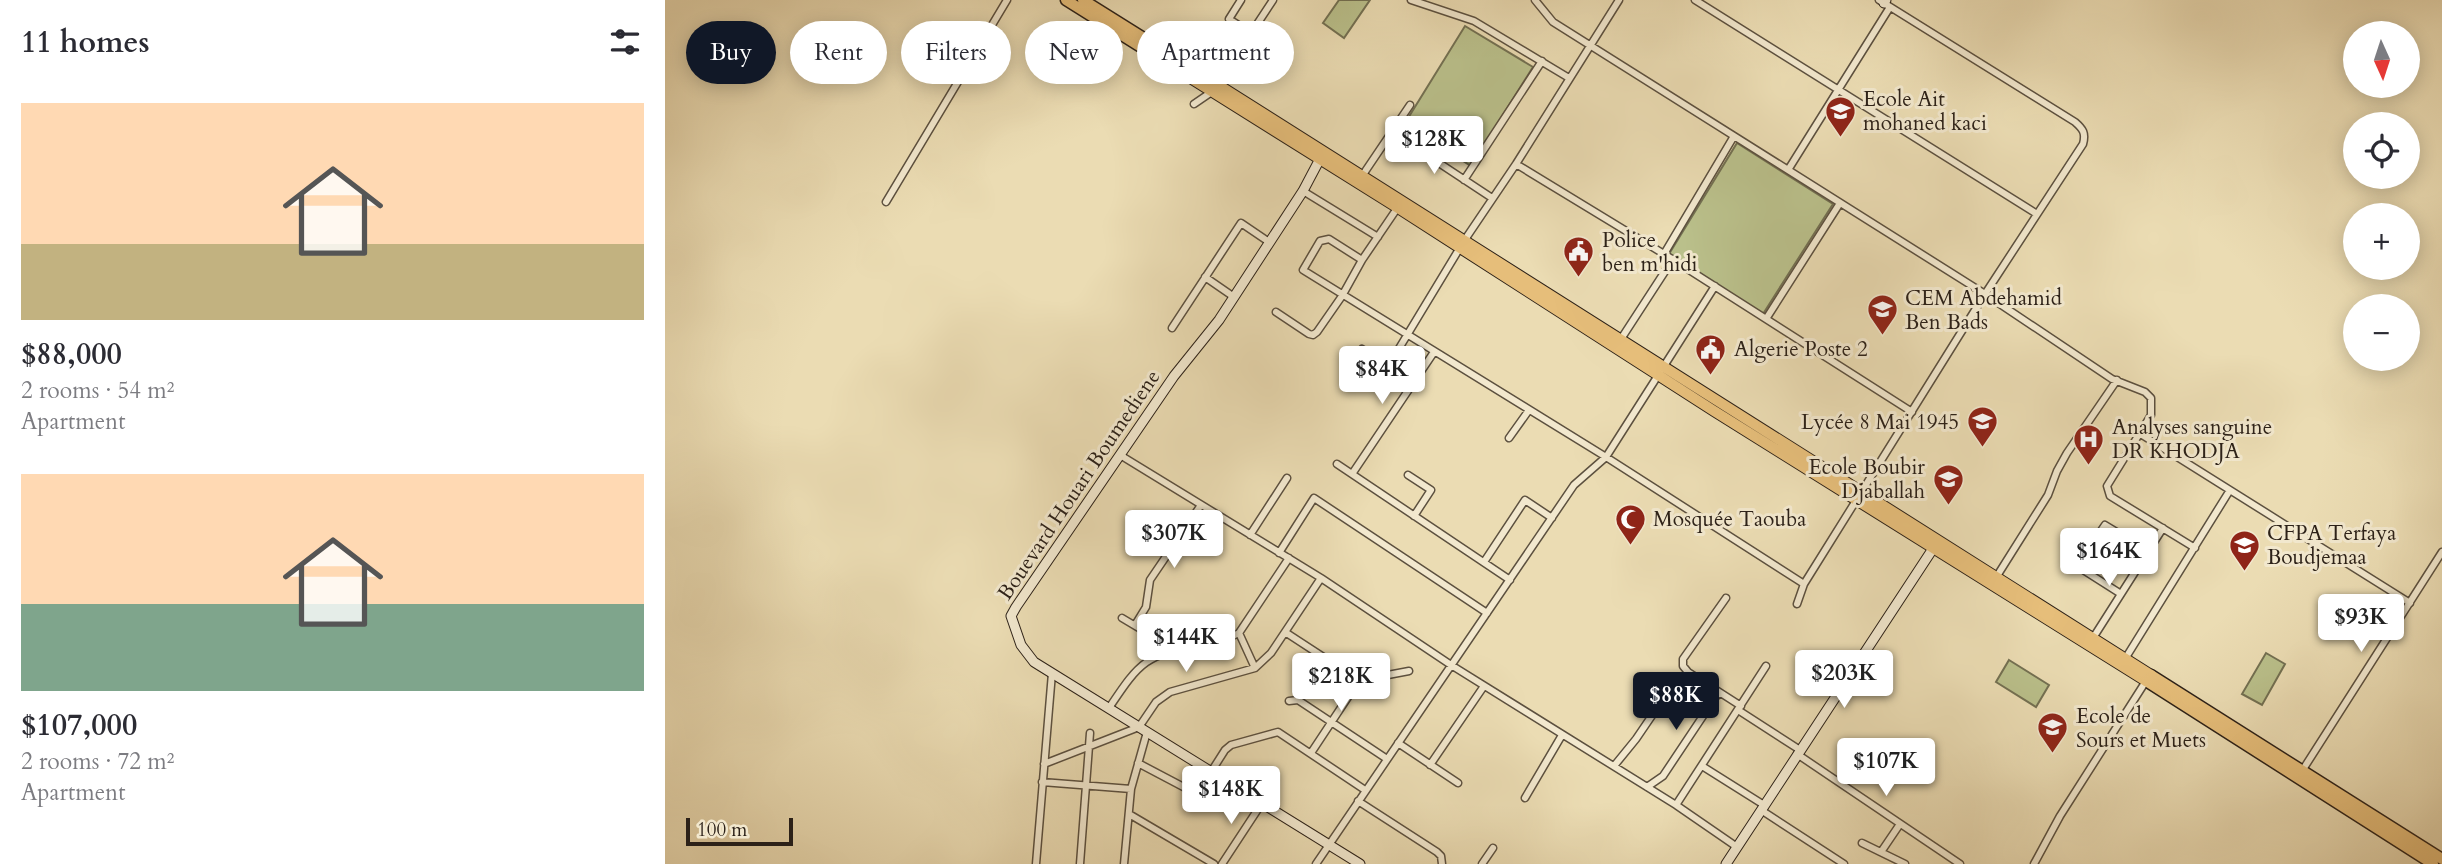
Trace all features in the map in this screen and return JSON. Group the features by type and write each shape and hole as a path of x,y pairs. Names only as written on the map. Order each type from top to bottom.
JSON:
{"highway":[{"path":"1066,0 1137,41"},
{"path":"1083,0 1137,37"},
{"path":"2148,678 2442,859"},
{"path":"2148,678 2433,864"}],"main road":[{"path":"1209,84 2148,678"},
{"path":"1462,244 1621,340 1662,371"},
{"path":"1936,544 1997,576 2125,659 2148,678"}],"street":[{"path":"886,202 1007,0"},
{"path":"1232,21 1229,19 1241,0"},
{"path":"1259,21 1273,0"},
{"path":"1411,0 1474,21 1569,78"},
{"path":"1535,0 1553,22 2117,380 2145,392 2151,398 2151,415 2107,486 2107,491 2110,496 2195,548"},
{"path":"1352,362 1362,349 1389,365 1462,244 1516,164 1619,0"},
{"path":"1695,0 2037,214"},
{"path":"1788,170 1838,91 1885,3 2081,127 2085,136 2083,144 1985,294 1804,584 1797,604"},
{"path":"1464,180 1542,61"},
{"path":"1194,104 1218,84"},
{"path":"1360,179 1410,105"},
{"path":"1392,131 1492,198"},
{"path":"1664,254 1734,136"},
{"name":"Bouevard Houari Boumediene","path":"1322,155 1303,191 1234,297 1120,454 1011,616 1021,645 1034,662 1360,864"},
{"path":"1516,164 1664,254 1912,412"},
{"path":"1303,191 1378,237"},
{"path":"1766,319 1840,203"},
{"path":"1276,312 1313,335 1342,296 1362,260 1400,204"},
{"path":"1172,328 1241,223 1269,242"},
{"path":"1362,260 1329,239 1324,239 1320,241 1303,270 1606,457 1804,584"},
{"path":"1621,340 1673,260"},
{"path":"1205,277 1234,297"},
{"path":"1316,864 1574,485 1606,457 1715,286"},
{"path":"1352,474 1434,352"},
{"path":"1997,576 2048,495 2067,453 2117,380"},
{"path":"1509,438 1529,410"},
{"path":"2139,433 2410,603"},
{"path":"1120,454 1321,578 1451,666 1676,805 1737,846"},
{"path":"1337,464 1510,580"},
{"path":"1408,475 1431,490 1414,516"},
{"path":"1250,535 1287,478"},
{"path":"2125,659 2231,490"},
{"path":"1279,553 1314,498 1487,613"},
{"path":"1483,562 1525,500 1552,518"},
{"path":"1135,625 1146,607 1150,580 1202,505"},
{"path":"2121,594 2077,566 2105,525 2148,551"},
{"path":"2093,638 2163,528"},
{"path":"1729,863 1762,807 1936,544"},
{"path":"2302,771 2442,552"},
{"path":"1109,708 1149,658 1240,633 1289,558"},
{"path":"1124,864 1131,789 1143,730 1156,702 1170,692 1255,668 1271,653 1321,578"},
{"path":"1726,598 1683,659 1683,666 1688,672 1960,864"},
{"path":"1122,618 1174,649"},
{"path":"1285,632 1355,677 1356,681 1356,685 1311,753"},
{"path":"1240,633 1255,668"},
{"path":"1676,805 1766,666"},
{"path":"1356,681 1409,671"},
{"path":"1036,864 1052,673"},
{"path":"2034,864 2060,816 2148,678"},
{"path":"1430,765 1484,686"},
{"path":"1614,766 1636,740 1668,691"},
{"path":"1647,787 1663,776 1719,692"},
{"path":"1289,701 1299,700 1387,759"},
{"path":"1044,765 1143,730"},
{"path":"1211,772 1231,745 1273,732 1283,733 1365,790"},
{"path":"1080,864 1090,733"},
{"path":"1525,798 1562,735"},
{"path":"1398,743 1458,783"},
{"path":"1138,763 1193,792"},
{"path":"1702,766 1844,864"},
{"path":"1042,782 1131,789"},
{"path":"1358,801 1437,852 1441,856 1442,864"},
{"path":"1222,864 1262,803"},
{"path":"1129,814 1214,864"},
{"path":"1881,852 1901,824"},
{"path":"1862,843 1905,864"},
{"path":"1482,864 1493,848"}],"green space":[{"path":"1339,0 1370,0 1344,38 1323,23"},
{"path":"1465,26 1533,67 1471,166 1405,123"},
{"path":"1737,143 1833,204 1763,314 1669,254"},
{"path":"2266,653 2285,664 2262,705 2242,694"},
{"path":"2009,660 2049,685 2036,707 1996,682"}],"place":[{"name":"Ecole Ait mohaned kaci","path":"1840,138"},
{"name":"Police ben m'hidi","path":"1579,279"},
{"name":"CEM Abdehamid Ben Bads","path":"1882,337"},
{"name":"Algerie Poste 2","path":"1711,376"},
{"name":"Lycée 8 Mai 1945","path":"1982,449"},
{"name":"Analyses sanguine DR KHODJA","path":"2089,466"},
{"name":"Ecole Boubir Djaballah","path":"1948,506"},
{"name":"Mosquée Taouba","path":"1630,546"},
{"name":"CFPA Terfaya Boudjemaa","path":"2244,572"},
{"name":"Ecole de Sours et Muets","path":"2053,755"}]}
